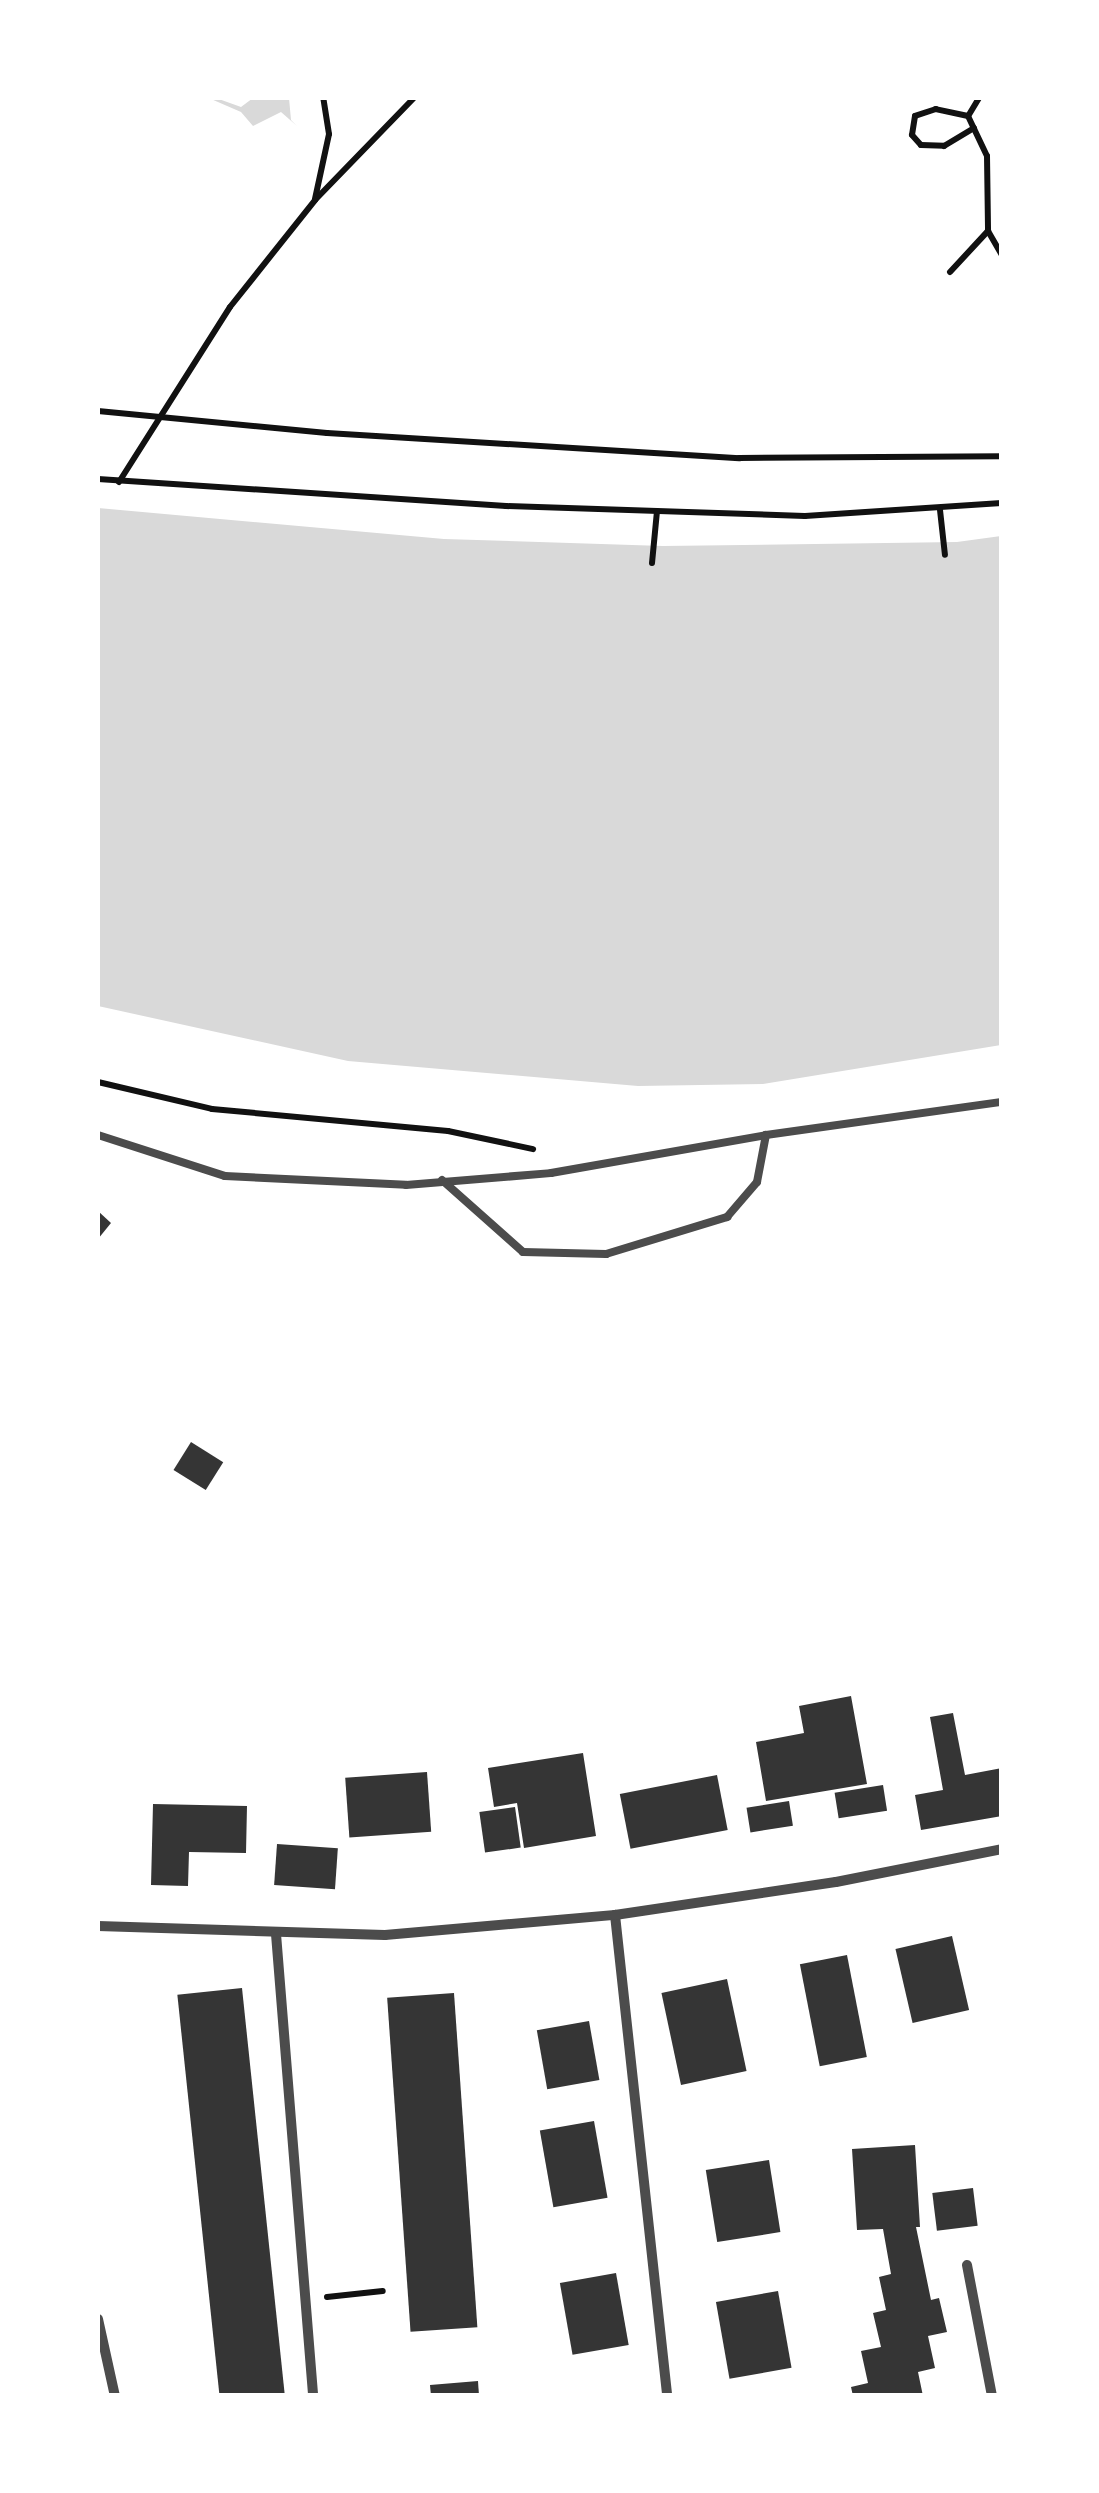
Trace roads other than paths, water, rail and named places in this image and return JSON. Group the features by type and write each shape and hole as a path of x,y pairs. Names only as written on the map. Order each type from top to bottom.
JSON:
{"street":[{"path":"98,1926 276,1934 385,1934 615,1916 836,1882 1002,1849"},
{"path":"615,1916 667,2396"},
{"path":"276,1934 314,2396"},
{"path":"968,2265 992,2396"},
{"path":"98,2319 115,2396"}],"lane":[{"path":"98,1135 226,1176 344,1185 550,1172 766,1135 1002,1102"},
{"path":"442,1180 523,1252 606,1254 727,1217 757,1182 766,1135"}]}
